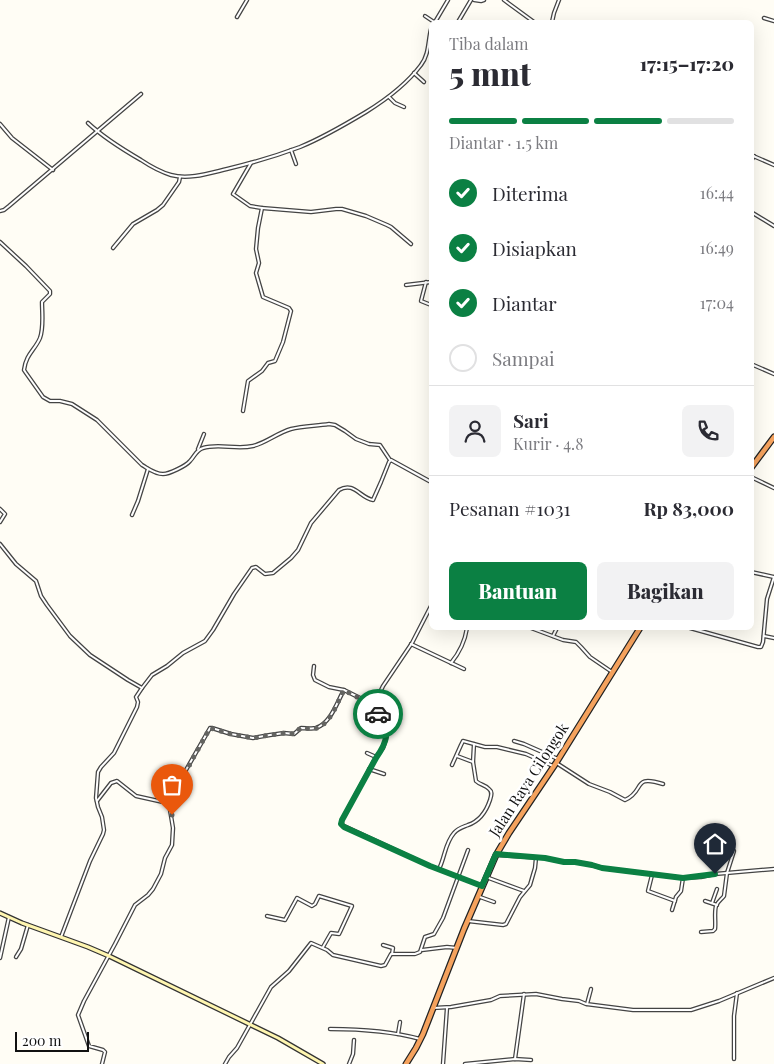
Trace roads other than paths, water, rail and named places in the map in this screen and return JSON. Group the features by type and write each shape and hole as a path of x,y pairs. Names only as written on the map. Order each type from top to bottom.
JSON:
{"highway":[{"path":"754,464 774,437"},
{"name":"Jalan Raya Cilongok","path":"406,1064 420,1039 496,854 639,630"}],"street":[{"path":"237,17 248,0"},
{"path":"435,20 448,0"},
{"path":"459,20 471,0"},
{"path":"474,0 484,0"},
{"path":"504,0 531,20"},
{"path":"552,20 560,0"},
{"path":"425,16 431,20"},
{"path":"764,18 774,21"},
{"path":"88,123 116,145 154,168 180,177 206,174 251,163 301,147 345,125 389,97 414,73 426,56 429,40"},
{"path":"414,73 424,82"},
{"path":"0,211 4,210 53,170 141,94"},
{"path":"389,97 395,103 404,107"},
{"path":"0,124 12,138 53,170"},
{"path":"291,150 296,164"},
{"path":"754,156 774,165"},
{"path":"251,163 234,191 234,195 250,206 311,212 336,208 342,209 387,224 412,244"},
{"path":"113,248 133,224 163,205 179,182 180,177"},
{"path":"243,411 248,381 262,371 268,363 274,362 276,359 291,311 289,308 263,297 257,277 256,272 259,264 256,239 262,208"},
{"path":"754,214 774,226"},
{"path":"0,242 50,291 50,294 42,302 40,338 28,356 24,370 43,397 50,401 72,404 97,420 142,465 155,473 169,473 187,464 197,451 204,434"},
{"path":"406,285 426,282 421,301 429,304"},
{"path":"754,365 774,374"},
{"path":"197,451 204,447 239,447 261,444 290,429 329,424 345,430 356,439 369,444 380,445 390,460 397,462 429,481"},
{"path":"61,937 104,830 97,801 98,771 114,753 137,707 136,697 142,688 152,676 183,653 205,641 214,630 230,601 252,568 257,568 265,574 273,573 291,558 298,550 312,523 339,490 348,487 372,500 390,460"},
{"path":"132,515 148,469"},
{"path":"754,478 774,488"},
{"path":"0,509 5,514 0,522"},
{"path":"0,544 16,564 36,581 47,606 70,636 90,655 142,688"},
{"path":"697,630 760,648 763,644 767,599 774,577 754,573"},
{"path":"373,707 383,686 411,644 429,610"},
{"path":"451,663 459,654 467,630"},
{"path":"537,630 576,642 590,658 612,672"},
{"path":"553,636 556,630"},
{"path":"764,636 774,638"},
{"path":"411,644 464,669"},
{"path":"314,666 313,675 315,680 329,687 344,690 366,701 373,707 383,722 387,734 385,743 342,820 342,825 458,878 482,886"},
{"path":"102,1064 106,1052 89,1046 78,1014 135,905 153,889 160,874 164,858 172,845 173,828 170,810 172,804 186,770 210,728 253,738 284,733 294,734 300,728 315,728 323,724 334,710 344,690"},
{"path":"514,741 524,744 589,784 611,792 625,800 628,800 644,781 649,780 663,784"},
{"path":"452,766 463,742 485,747 498,747 555,763"},
{"path":"439,869 453,834 481,818 491,795 490,790 477,782 473,762 474,744"},
{"path":"367,753 376,758"},
{"path":"456,756 473,762"},
{"path":"369,769 384,774"},
{"path":"97,801 111,783 117,781 136,796 172,804"},
{"path":"422,950 425,937 433,935 443,918 468,850"},
{"path":"701,932 714,930 716,926 716,905 724,898 727,873 734,851"},
{"path":"496,854 545,858 602,868 683,878 774,869"},
{"path":"468,921 506,924 517,900 530,885 536,858"},
{"path":"652,875 648,891 675,901"},
{"path":"486,877 524,891"},
{"path":"672,910 676,897 680,892 683,878"},
{"path":"712,903 717,889"},
{"path":"268,916 285,920 297,898 312,906 319,896 352,906 339,934 331,933 322,948"},
{"path":"478,896 494,902"},
{"path":"705,901 716,905"},
{"path":"0,913 109,956 278,1038 323,1064"},
{"path":"0,958 9,917"},
{"path":"16,957 21,949 28,925"},
{"path":"225,1064 237,1048 273,984 289,971 311,943 333,955 385,966 392,954 393,948 383,945"},
{"path":"392,954 415,954 422,950 447,947 457,948"},
{"path":"433,1008 447,1008 491,1000 500,996 536,994 587,1004 633,1010 691,1010 774,978"},
{"path":"587,1004 592,989"},
{"path":"734,1059 734,1016 737,993"},
{"path":"515,1059 524,994"},
{"path":"443,1064 447,1008"},
{"path":"398,1034 400,1022"},
{"path":"330,1029 398,1034 420,1039"},
{"path":"349,1064 353,1054 354,1040"},
{"path":"465,1064 515,1059 531,1060"}]}
